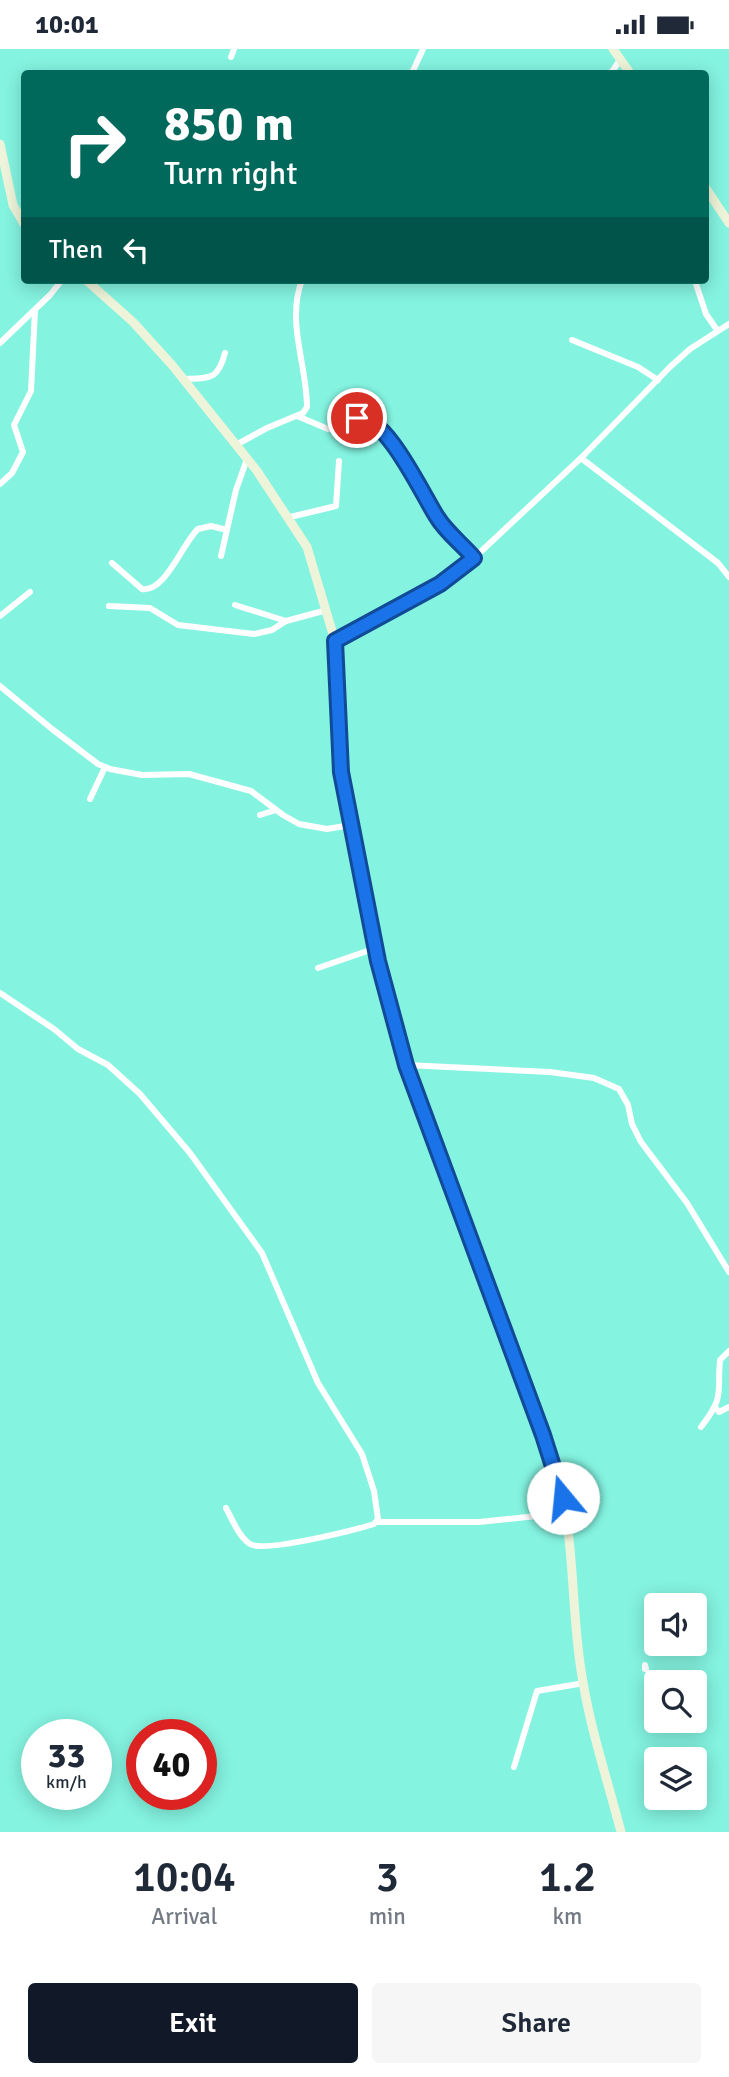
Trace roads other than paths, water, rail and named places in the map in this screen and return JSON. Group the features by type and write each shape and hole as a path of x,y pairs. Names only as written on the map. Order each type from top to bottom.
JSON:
{"street":[{"path":"231,57 234,49"},
{"path":"413,70 423,49"},
{"path":"613,49 627,70"},
{"path":"613,70 620,60"},
{"path":"0,144 13,205 21,219"},
{"path":"709,193 729,223"},
{"path":"0,343 58,284"},
{"path":"90,284 133,322 184,379 290,517 307,547 335,641 341,772 376,948 406,1065 543,1435 566,1513 584,1683 621,1832"},
{"path":"236,445 303,413 307,407 297,339 296,302 301,284"},
{"path":"696,284 706,313 717,330"},
{"path":"0,484 12,473 23,452 14,425 31,391 35,310"},
{"path":"335,641 440,584 474,558 581,458 690,349 729,324"},
{"path":"572,340 638,367 658,380"},
{"path":"184,379 215,375 222,365 225,353"},
{"path":"297,416 328,429 360,417 372,421 393,444 418,481 436,517 474,558"},
{"path":"581,458 718,563 729,577"},
{"path":"222,556 236,491 247,459"},
{"path":"290,517 336,506 339,461"},
{"path":"112,563 142,589 149,590 160,584 198,529 211,526 227,530"},
{"path":"0,615 30,592"},
{"path":"235,605 286,621"},
{"path":"109,606 150,608 178,625 242,634 265,632 286,621 327,610"},
{"path":"0,686 31,713 105,767 142,775 189,773 251,791 299,824 327,829 351,825"},
{"path":"90,799 105,767"},
{"path":"260,815 276,810"},
{"path":"318,968 376,948"},
{"path":"0,993 54,1029 70,1044 108,1065 140,1094 190,1153 262,1252 318,1383 362,1454 374,1491 378,1515 376,1522"},
{"path":"406,1065 550,1072 594,1078 619,1090 628,1105 632,1124 641,1142 687,1203 729,1272"},
{"path":"701,1427 715,1407 721,1386 720,1360 729,1351"},
{"path":"715,1407 719,1412 729,1407"},
{"path":"226,1508 237,1529 248,1543 255,1546 331,1535 376,1522 479,1522 566,1513"},
{"path":"514,1767 537,1691 584,1683"}]}
